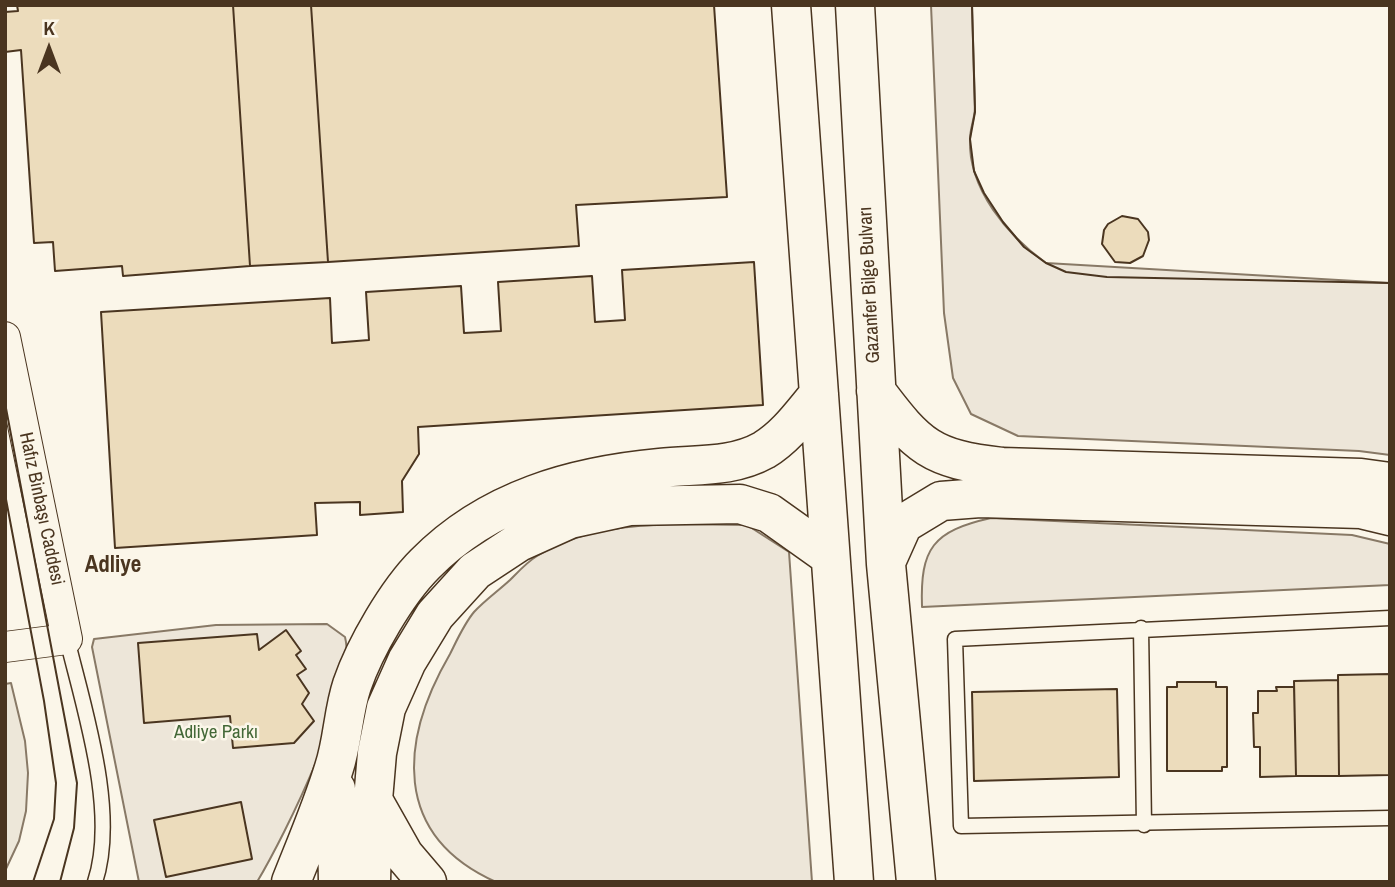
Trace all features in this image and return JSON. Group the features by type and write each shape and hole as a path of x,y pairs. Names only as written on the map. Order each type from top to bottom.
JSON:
{"main road":[{"path":"791,5 828,555 854,882"},
{"name":"Gazanfer Bilge Bulvarı","path":"855,5 886,564 916,882"},
{"path":"876,391 908,434 937,454 962,463 1002,467 1361,478 1390,482"},
{"path":"291,882 335,766 352,685 388,614 425,564 474,525 517,501 577,479 660,468 727,464 762,451 787,433 819,394"},
{"path":"886,564 903,524 940,500 980,498 1361,509 1390,516"},
{"path":"371,882 373,800 386,708 407,661 435,615 475,571 519,542 570,519 630,506 740,504 769,513 828,555"},
{"path":"335,766 338,882"},
{"path":"373,800 404,855 427,882"}],"street":[{"name":"Hafız Binbaşı Caddesi","path":"5,338 67,639"},
{"path":"5,647 67,639"}],"lane":[{"path":"1390,618 955,639 961,826 1144,825 1390,818"},
{"path":"1141,628 1144,825"},
{"path":"67,639 100,796 102,838 94,882"}],"green space":[{"path":"931,5 972,5 975,107 970,139 976,176 993,210 1005,225 1046,263 1390,283 1390,455 1359,451 1018,436 971,414 953,378 944,313"},
{"path":"991,518 1352,535 1390,544 1390,585 922,607 924,570 934,545 955,529"},
{"path":"670,524 747,525 789,552 812,882 496,882 462,862 437,839 422,812 415,783 415,752 421,719 433,687 474,612 533,558 552,547 585,535 619,528"},
{"name":"Adliye Parkı","path":"327,624 345,637 346,661 341,691 301,798 257,882 139,882 92,647 94,639 216,625"}],"shaded area":[{"path":"11,683 25,741 28,773 26,811 19,841 5,871 5,684"}],"building":[{"path":"17,5 233,5 250,266 123,276 122,266 55,271 53,242 34,243 21,50 5,52 5,12 18,11"},
{"path":"233,5 311,5 328,262 250,266"},
{"path":"311,5 714,5 727,197 576,205 579,246 328,262"},
{"path":"972,5 1390,5 1390,283 1107,277 1066,272 1046,263 1024,247 984,193 974,171 970,139 975,112","holes":["1122,216 1138,219 1148,232 1149,240 1143,256 1130,263 1115,262 1102,244 1104,230 1108,224"]},
{"path":"972,5 1390,5 1390,283 1107,277 1066,272 1046,263 1024,247 1003,222 984,193 974,171 970,139 975,112"},
{"path":"754,262 763,405 418,427 419,454 402,481 403,512 360,515 360,502 315,503 317,535 115,548 101,312 330,298 332,343 369,340 366,292 461,286 464,333 501,331 498,282 592,276 595,322 625,320 622,270"},
{"path":"286,630 301,651 296,655 306,669 297,675 309,693 302,704 314,721 294,743 233,748 230,716 144,723 138,643 257,634 259,650"},
{"path":"1390,674 1390,775 1339,776 1338,675"},
{"path":"1338,680 1339,776 1296,776 1294,681"},
{"path":"1177,682 1216,682 1216,687 1227,687 1227,767 1222,767 1222,771 1167,771 1167,687 1177,687"},
{"path":"1276,687 1294,687 1296,776 1260,777 1260,747 1254,747 1253,713 1258,713 1258,691 1277,691"},
{"path":"1117,689 1119,777 974,781 972,692"},
{"path":"241,802 252,859 166,877 154,820"}],"tram line":[{"path":"5,403 77,783 74,828 60,882"},
{"path":"5,494 44,701 56,783 54,819 33,882"}],"district":[{"name":"Adliye","path":"113,566"}]}
